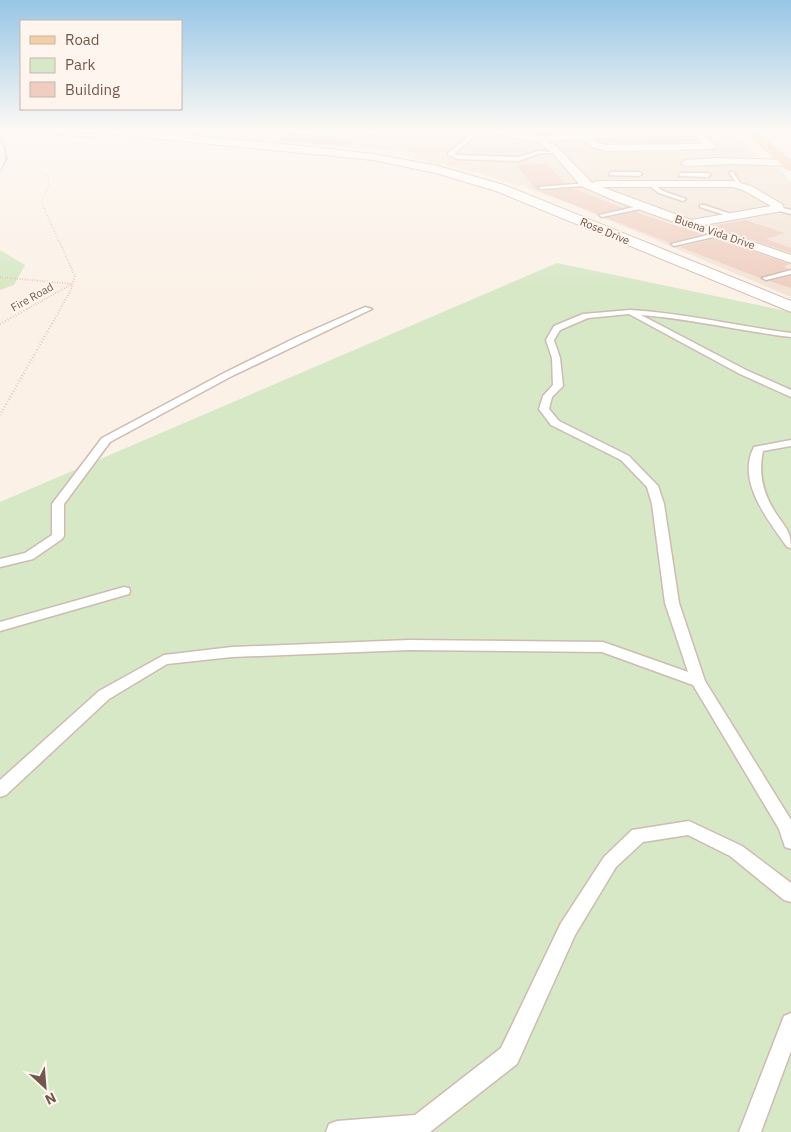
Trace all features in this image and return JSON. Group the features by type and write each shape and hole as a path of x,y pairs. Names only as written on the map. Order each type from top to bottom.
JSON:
{"street":[{"name":"Rose Drive","path":"479,182 500,188 791,307"},
{"path":"585,184 607,182"},
{"path":"643,182 650,184 679,182"},
{"path":"716,182 742,186 778,206 778,208"},
{"name":"Buena Vida Drive","path":"585,184 689,224 791,259"},
{"path":"689,224 778,208"},
{"path":"762,248 782,244"}],"lane":[{"path":"738,182 742,186"},
{"path":"541,187 585,184"},
{"path":"650,184 661,192 683,199"},
{"path":"702,206 731,215"},
{"path":"602,215 643,207"},
{"path":"778,208 791,212"},
{"path":"674,244 720,234"},
{"path":"766,278 791,272"},
{"path":"0,563 29,556 58,536 58,504 106,440 234,371 368,309"},
{"path":"791,335 733,327 672,315 630,312 586,316 557,328 550,340 556,358 558,386 548,396 544,409 555,423 625,458 652,486 658,504 672,603 698,681 787,828 791,842"},
{"path":"630,312 791,394"},
{"path":"791,443 758,449 754,461 756,490 791,544"},
{"path":"0,627 124,591"},
{"path":"0,790 104,695 164,660 232,652 409,645 603,647 698,681"},
{"path":"337,1132 419,1129 509,1056 568,929 610,862 638,835 688,828 736,851 791,894"},
{"path":"750,1132 791,1023"}],"path":[{"path":"0,415 70,292 75,276 41,202 48,188 49,182"},
{"path":"0,277 72,284"},
{"name":"Fire Road","path":"0,324 72,284"}],"shaded area":[{"path":"505,182 791,182 791,297 568,203 523,185 518,186"}],"green space":[{"path":"0,250 25,265 14,285 0,290"},
{"path":"557,263 791,312 791,1132 0,1132 0,502"}],"building":[{"path":"530,182 564,182 565,183 537,186 540,191 574,189 623,208 597,214 536,190"},
{"path":"636,212 703,234 670,243 606,218"},
{"path":"745,220 785,233 766,239 791,248 791,253 711,226"},
{"path":"716,238 789,264 784,267 789,269 760,278 680,247"},
{"path":"791,276 791,288 769,281"}]}
